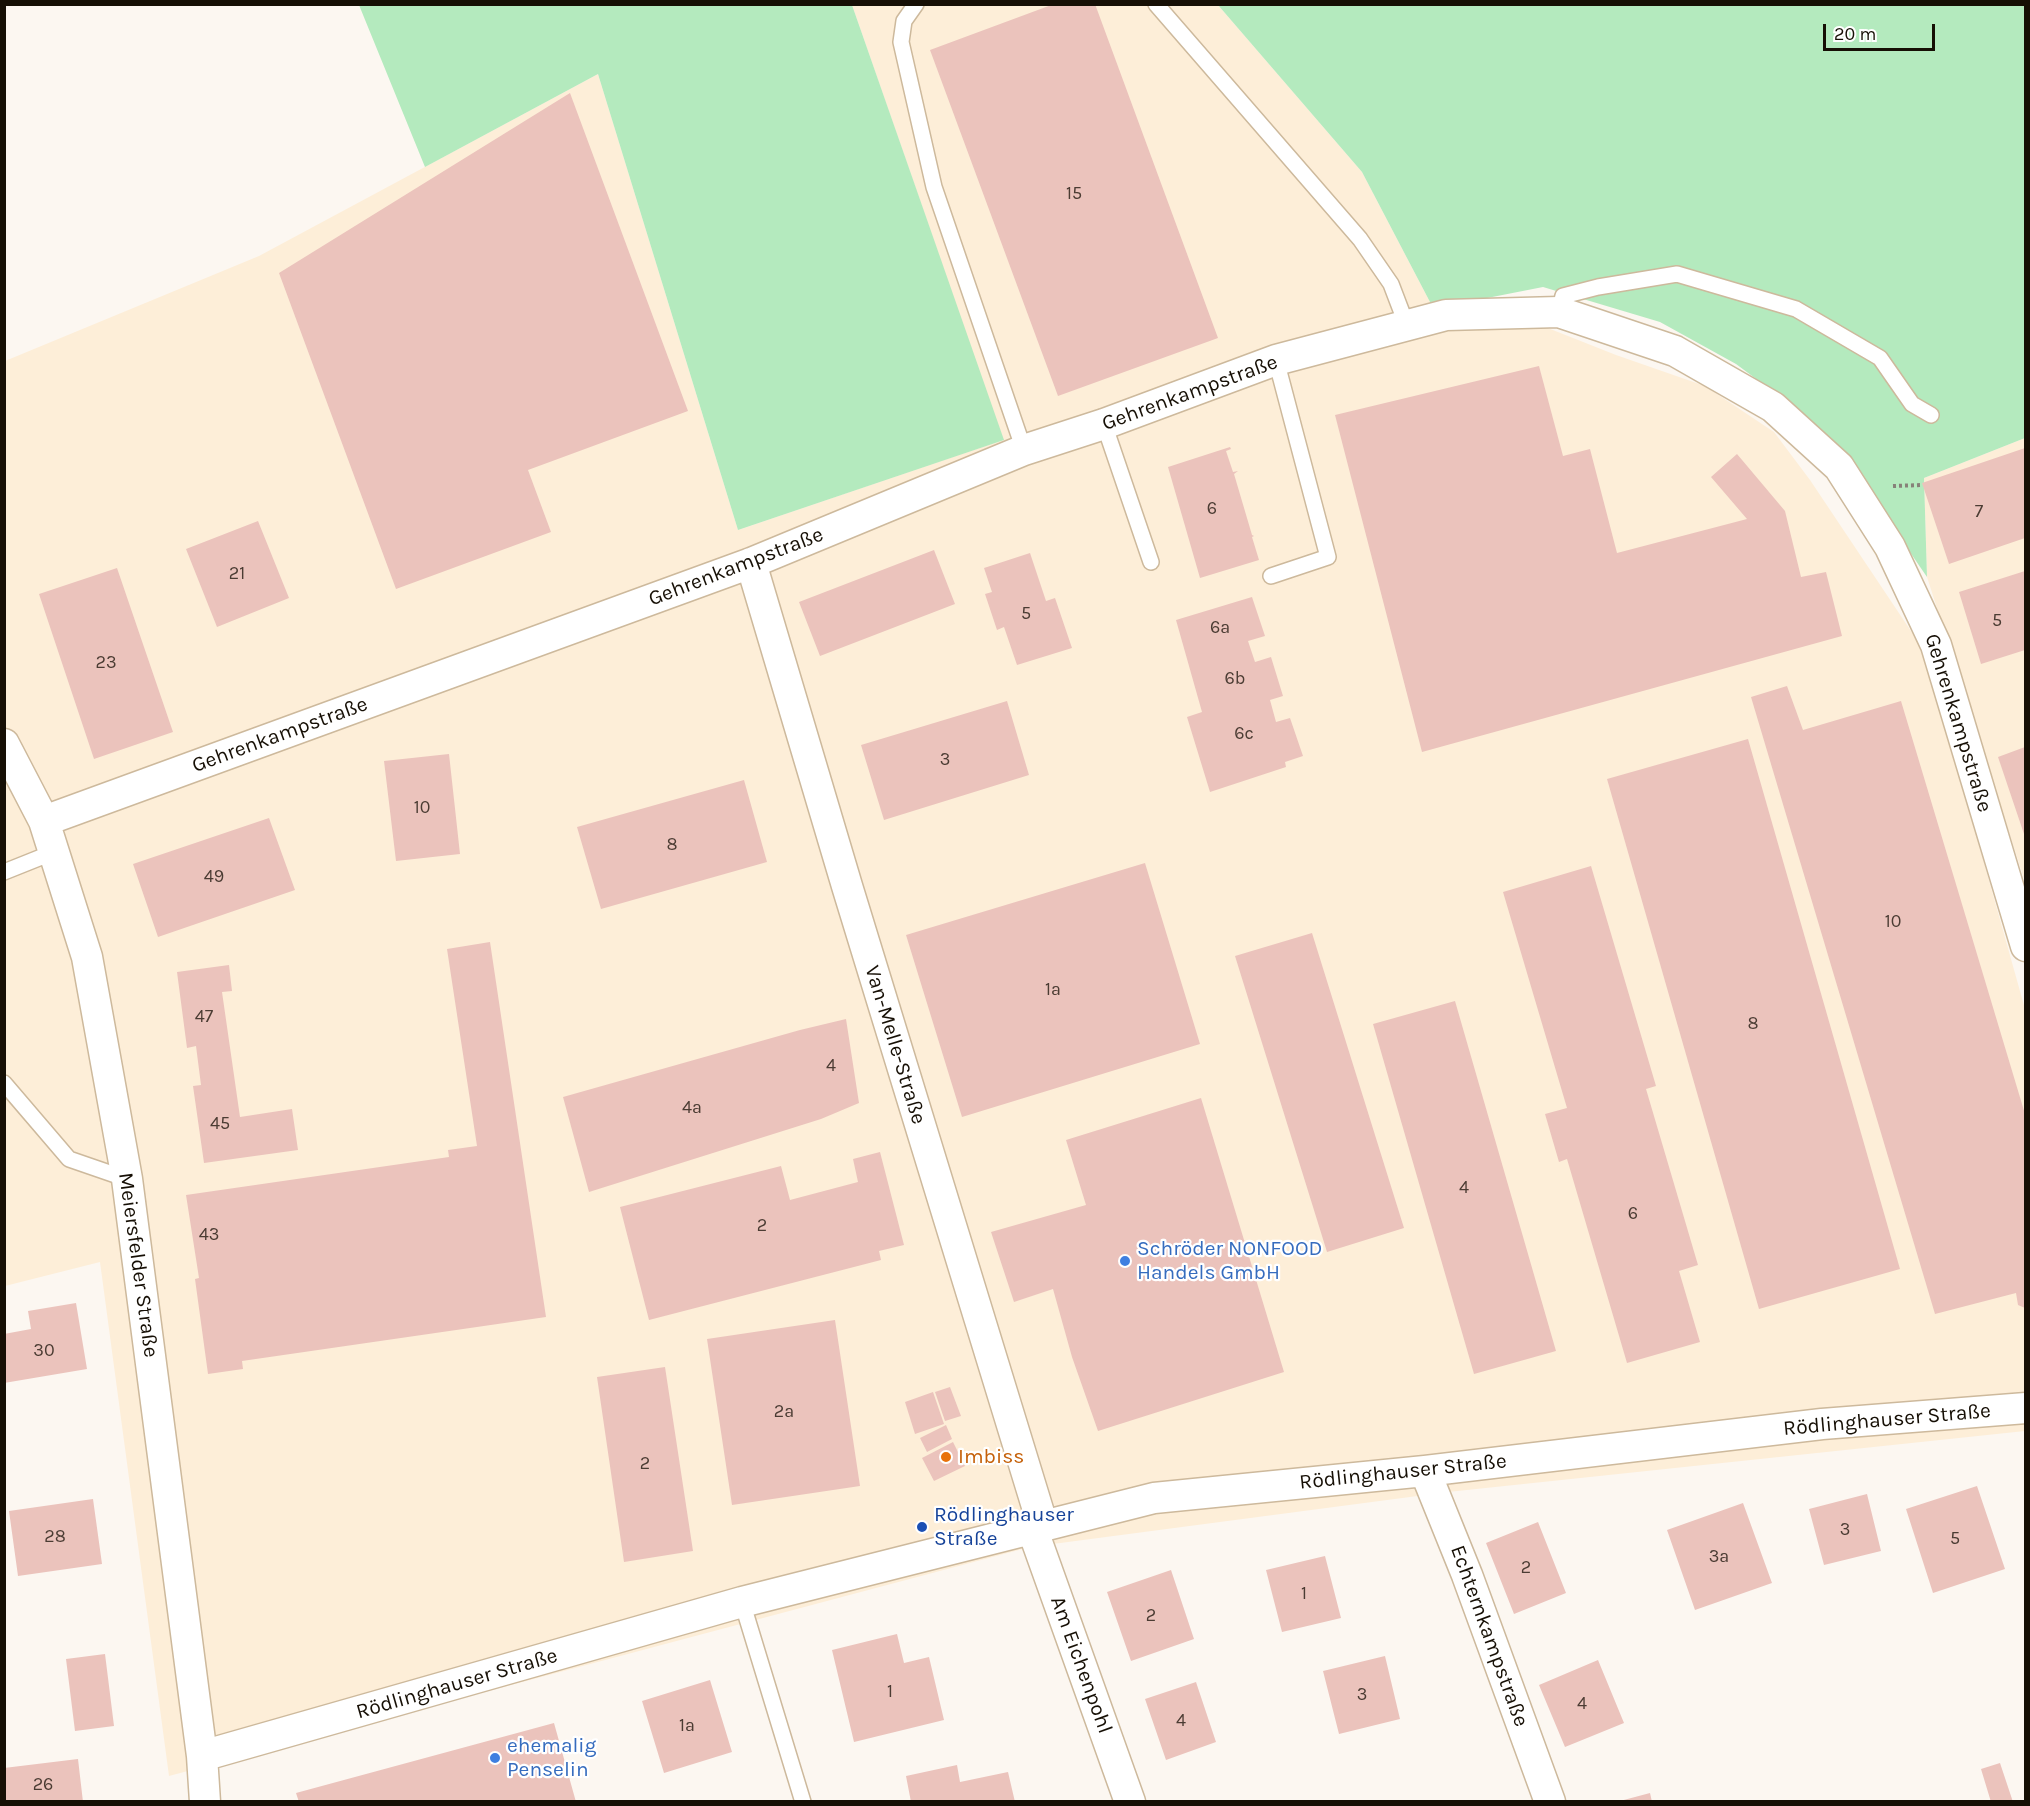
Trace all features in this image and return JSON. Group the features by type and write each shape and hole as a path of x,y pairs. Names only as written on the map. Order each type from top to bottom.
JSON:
{"street":[{"name":"Gehrenkampstraße","path":"44,821 751,563 1024,450 1104,424 1276,360 1446,315 1559,312 1675,351 1773,407 1839,467 1890,547 1936,645 2025,946"},
{"name":"Van-Melle-Straße","path":"751,563 1037,1527"},
{"name":"Meiersfelder Straße","path":"4,744 44,821 87,957 127,1179 202,1756 205,1802"},
{"name":"Rödlinghauser Straße","path":"202,1756 742,1602 1154,1498 1425,1471 1822,1424 2025,1408"},
{"name":"Echternkampstraße","path":"1425,1471 1467,1575 1550,1802"},
{"name":"Am Eichenpohl","path":"1037,1527 1130,1802"}],"lane":[{"path":"916,4 904,21 901,42 934,187 1024,450"},
{"path":"1156,4 1360,239 1390,284 1407,326"},
{"path":"1559,312 1563,296 1598,287 1677,274 1796,309 1880,358 1912,404 1931,415"},
{"path":"1271,576 1328,557 1276,360"},
{"path":"1104,424 1151,562"},
{"path":"4,872 54,852"},
{"path":"4,1083 69,1159 127,1179"},
{"path":"742,1602 803,1802"}],"shaded area":[{"path":"852,5 1218,5 1362,172 1430,302 1477,300 1616,355 1705,386 1774,432 1810,480 1925,652 2025,1009 2025,1431 1448,1492 1030,1547 169,1776 100,1262 5,1286 5,361 259,256 598,74 738,530 1003,440"},
{"path":"2025,438 2025,882 1927,577 1924,478"}],"green space":[{"path":"359,5 852,5 1004,440 738,530 598,74 425,167"},
{"path":"1218,5 2025,5 2025,438 1924,478 1927,577 1866,488 1806,416 1736,364 1660,322 1543,287 1477,300 1430,302 1362,172"}],"building":[{"path":"1054,4 1095,4 1218,338 1058,396 930,50"},
{"path":"570,93 688,411 528,470 551,532 396,589 279,273"},
{"path":"1539,366 1563,456 1590,449 1617,553 1747,519 1711,477 1737,454 1785,511 1801,577 1826,572 1842,636 1422,752 1335,415"},
{"path":"1230,447 1231,449 1226,451 1233,472 1238,471 1234,474 1254,536 1252,537 1259,560 1200,578 1168,467"},
{"path":"2025,448 2025,538 1949,564 1922,483"},
{"path":"258,521 289,598 217,627 186,549"},
{"path":"934,550 955,604 820,656 799,602"},
{"path":"1030,553 1046,601 1055,598 1072,648 1017,665 1004,627 997,630 985,594 992,592 984,568"},
{"path":"117,568 173,732 94,759 39,594"},
{"path":"2025,571 2025,650 1981,664 1959,592"},
{"path":"1252,597 1265,636 1248,641 1255,662 1271,657 1283,696 1270,700 1276,722 1290,718 1303,756 1285,762 1286,767 1210,792 1187,717 1202,712 1176,620"},
{"path":"1787,686 1803,730 1901,701 2025,1114 2025,1308 2018,1305 2016,1293 1935,1314 1751,697"},
{"path":"1007,701 1029,775 884,820 861,745"},
{"path":"1748,739 1900,1269 1759,1309 1607,779"},
{"path":"2025,747 2025,837 1998,757"},
{"path":"449,754 460,854 396,861 384,761"},
{"path":"744,780 767,862 601,909 577,827"},
{"path":"269,818 295,890 158,937 133,864"},
{"path":"1145,863 1200,1044 962,1117 906,935"},
{"path":"1591,866 1656,1086 1646,1089 1698,1265 1679,1271 1700,1342 1627,1363 1567,1159 1559,1162 1545,1114 1567,1108 1503,892"},
{"path":"1312,933 1404,1228 1327,1252 1235,956"},
{"path":"490,942 546,1317 242,1361 243,1369 208,1374 195,1279 199,1278 186,1195 449,1157 448,1150 477,1146 447,949"},
{"path":"229,965 232,991 222,992 240,1117 292,1109 298,1150 204,1163 193,1086 201,1085 196,1046 187,1048 177,972"},
{"path":"1455,1001 1556,1351 1474,1374 1373,1024"},
{"path":"846,1019 859,1103 821,1119 589,1192 563,1097"},
{"name":"Schröder NONFOOD Handels GmbH","path":"1201,1098 1284,1372 1098,1431 1072,1357 1053,1289 1014,1302 991,1232 1086,1205 1066,1140"},
{"path":"880,1152 904,1245 879,1251 881,1260 649,1320 620,1207 781,1166 790,1200 858,1182 853,1159"},
{"path":"76,1303 87,1369 4,1383 4,1334 31,1329 28,1311"},
{"path":"835,1320 860,1486 732,1505 707,1339"},
{"path":"665,1367 693,1551 624,1562 597,1377"},
{"path":"950,1387 961,1416 945,1421 935,1392"},
{"path":"933,1392 944,1424 915,1434 905,1402"},
{"path":"946,1425 952,1439 927,1452 920,1438"},
{"path":"953,1442 965,1466 934,1481 922,1458"},
{"path":"1977,1486 2005,1569 1933,1593 1906,1509"},
{"path":"1867,1494 1881,1551 1824,1565 1809,1509"},
{"path":"93,1499 102,1564 18,1576 9,1511"},
{"path":"1743,1503 1772,1583 1695,1610 1667,1530"},
{"path":"1538,1522 1566,1593 1514,1614 1486,1543"},
{"path":"1325,1556 1341,1618 1282,1632 1266,1570"},
{"path":"1171,1570 1194,1639 1131,1661 1107,1592"},
{"path":"897,1634 904,1663 929,1657 944,1720 854,1742 832,1650"},
{"path":"105,1654 114,1726 75,1731 66,1659"},
{"path":"1385,1656 1400,1719 1339,1734 1323,1671"},
{"path":"1598,1660 1624,1723 1565,1747 1539,1685"},
{"path":"710,1680 732,1752 664,1773 642,1701"},
{"path":"1196,1682 1216,1742 1166,1760 1145,1699"},
{"name":"ehemalig Penselin","path":"554,1723 576,1802 299,1802 296,1793"},
{"path":"78,1759 83,1802 4,1802 4,1768"},
{"path":"2000,1763 2013,1802 1991,1802 1981,1769"},
{"path":"957,1765 960,1782 1008,1772 1015,1802 911,1802 906,1776"},
{"path":"1650,1793 1652,1802 1620,1802 1620,1801"}],"place":[{"name":"Schröder NONFOOD Handels GmbH","path":"1125,1261"},
{"name":"Imbiss","path":"946,1457"},
{"name":"Rödlinghauser Straße","path":"922,1527"},
{"name":"ehemalig Penselin","path":"495,1758"}]}
